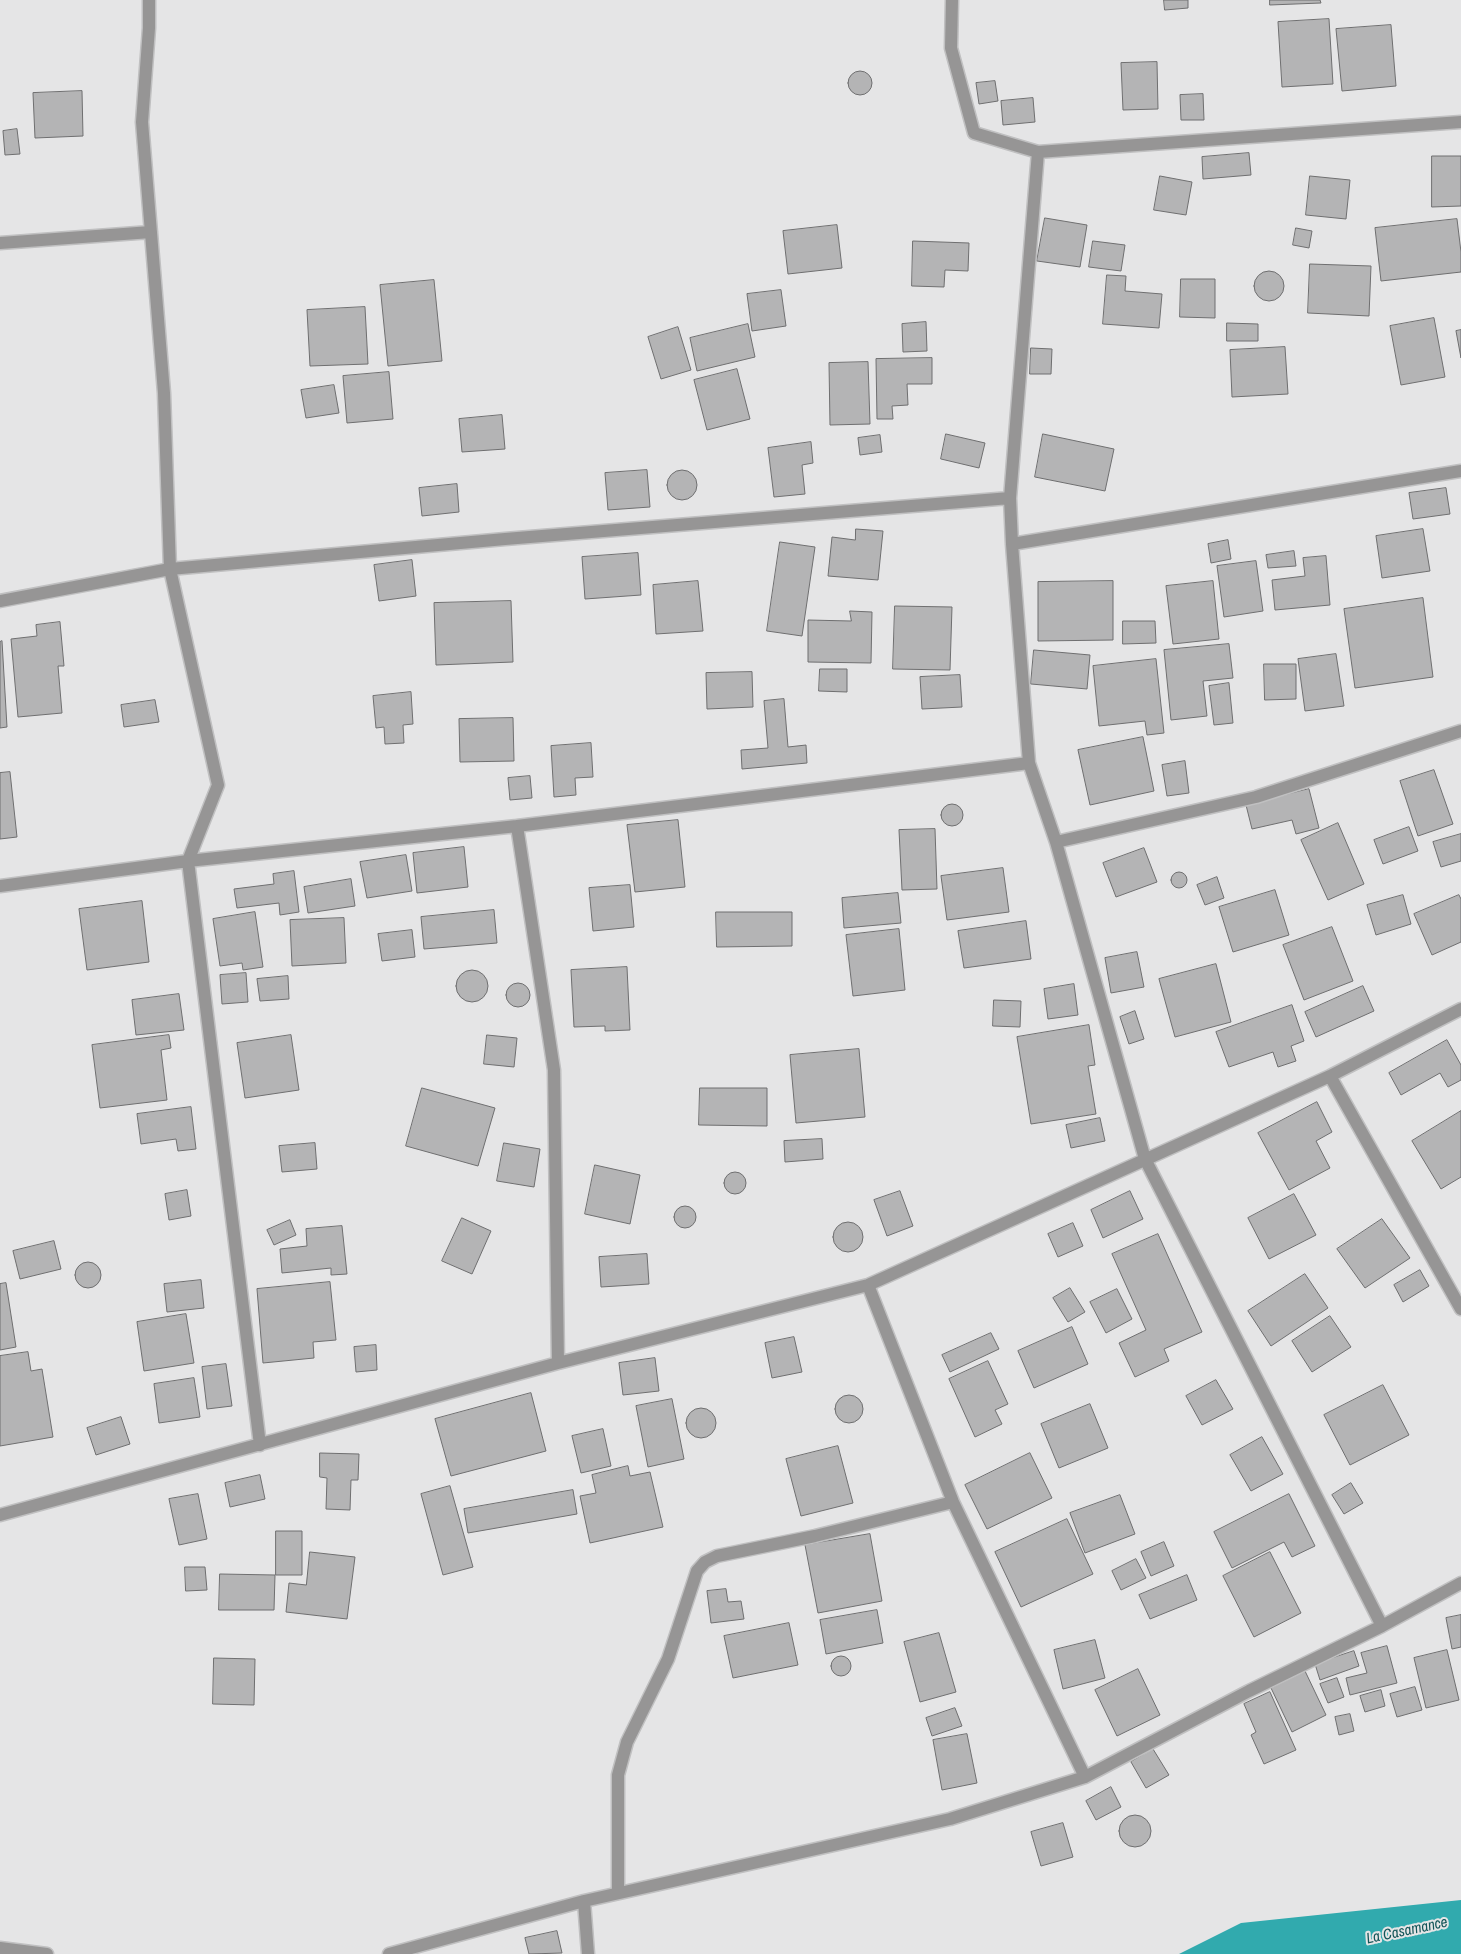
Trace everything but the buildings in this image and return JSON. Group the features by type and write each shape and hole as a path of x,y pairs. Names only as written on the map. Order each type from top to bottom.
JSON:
{"street":[{"path":"148,0 149,28 142,122 164,393 170,569 218,785 188,861 260,1445"},
{"path":"952,0 951,48 974,133 1038,152 1461,122"},
{"path":"1038,152 1010,498 1029,763 1056,842 1145,1160 1382,1626"},
{"path":"0,243 151,232"},
{"path":"1012,544 1461,471"},
{"path":"0,601 170,569 515,538 1010,498"},
{"path":"1056,842 1256,797 1461,731"},
{"path":"0,886 188,861 517,826 1029,763"},
{"path":"517,826 554,1070 558,1363"},
{"path":"0,1514 558,1363 868,1285 1330,1076 1461,1009"},
{"path":"1330,1076 1461,1309"},
{"path":"868,1285 953,1502 1085,1777"},
{"path":"618,1893 618,1775 622,1756 668,1659 697,1571 705,1562 717,1556 815,1536 953,1502"},
{"path":"389,1954 584,1901 950,1819 1085,1777 1249,1691 1382,1626 1461,1583"},
{"path":"584,1901 588,1954"},
{"path":"0,1948 47,1954"}],"water":[{"name":"La Casamance","path":"1461,1900 1461,1954 1179,1954 1241,1923"}]}
